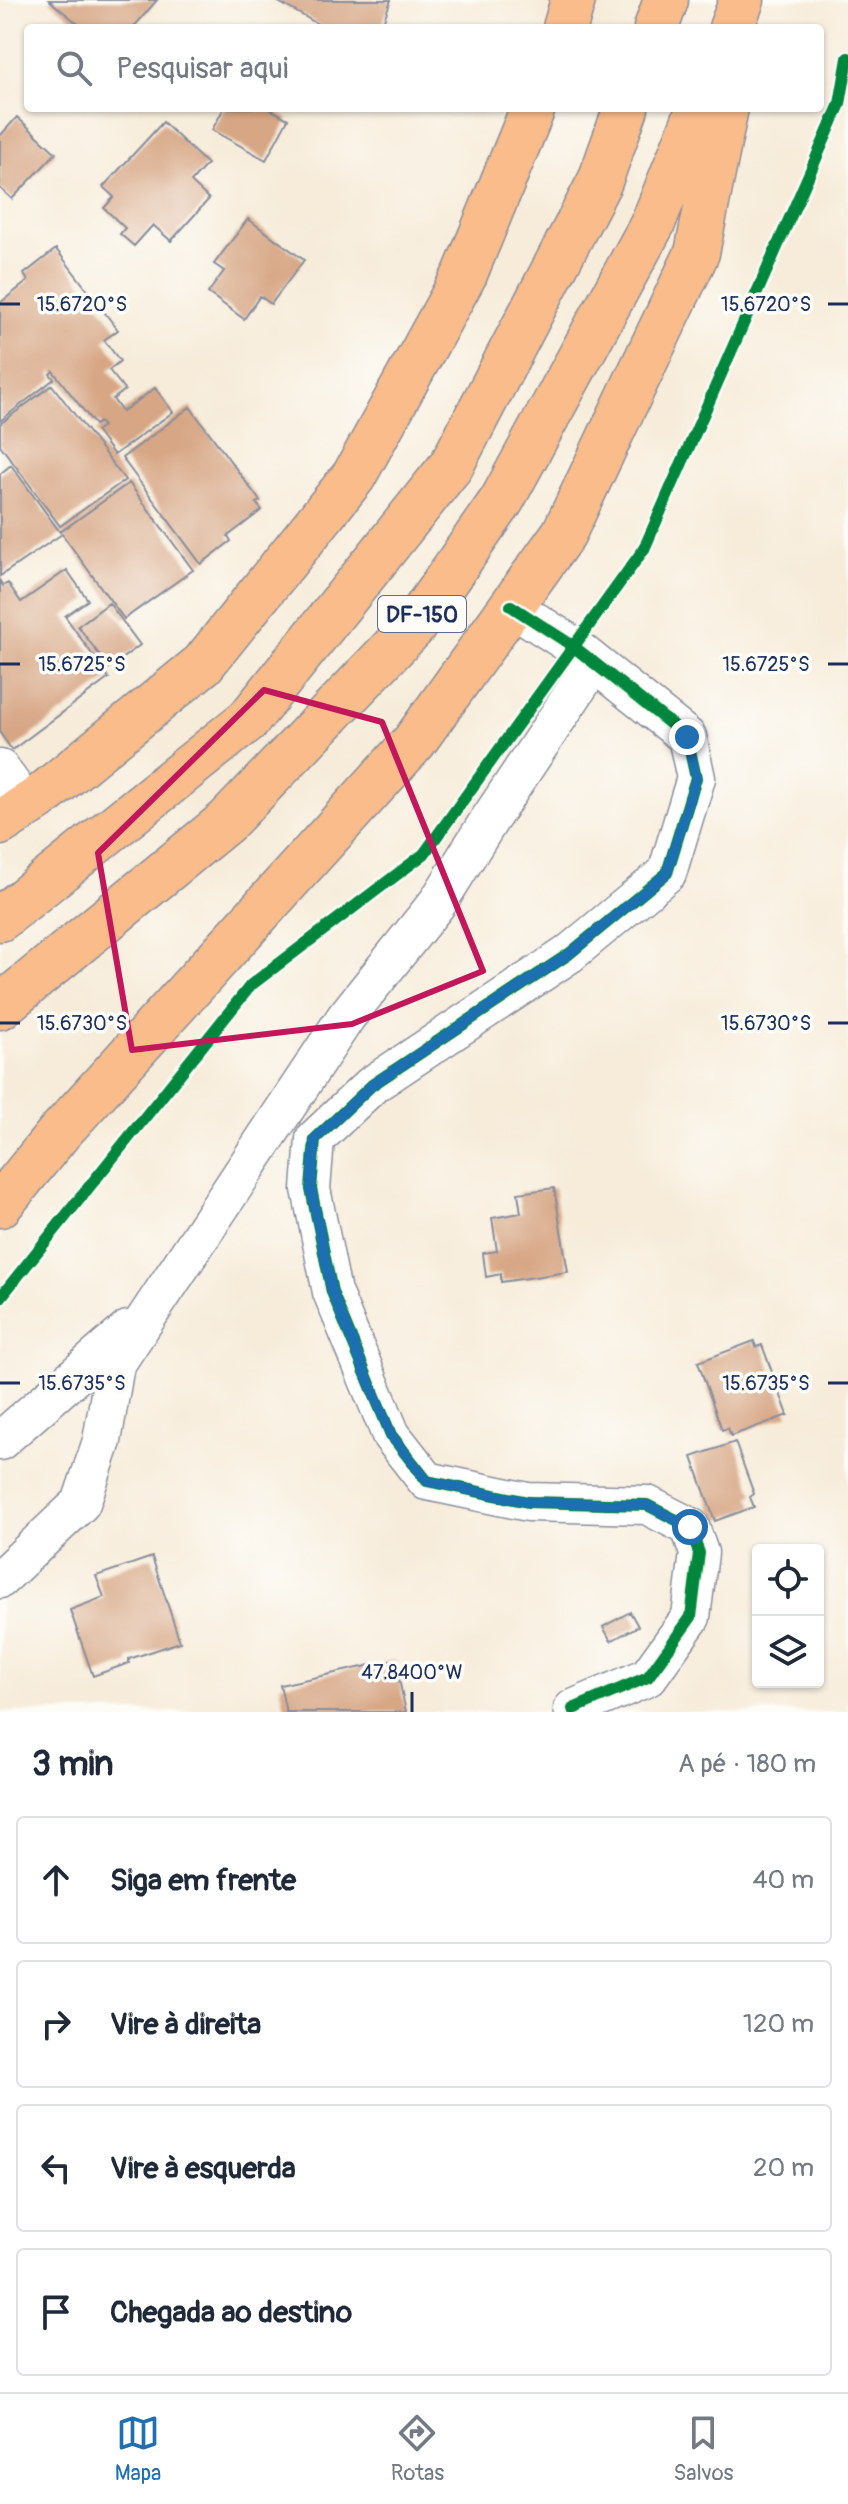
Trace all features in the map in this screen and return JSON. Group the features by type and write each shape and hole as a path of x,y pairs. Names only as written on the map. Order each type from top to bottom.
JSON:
{"main road":[{"path":"566,24 573,0"},
{"path":"657,24 666,0"},
{"path":"733,24 745,0"},
{"path":"742,24 745,0"},
{"path":"14,814 203,664 354,476 465,274 531,112"},
{"name":"DF-150","path":"0,919 249,719 451,466 600,181 625,112"},
{"name":"DF-150","path":"0,1007 227,821 414,626 502,500 653,223 697,112"},
{"path":"0,1205 59,1133 414,742 564,533 697,253 725,112"}],"street":[{"path":"511,606 573,646 687,737 696,778 667,873 569,954 372,1085 315,1139 311,1189 332,1292 391,1435 427,1481 528,1502 647,1505 690,1527 699,1553 691,1617 648,1677 573,1709"},
{"path":"0,1579 81,1503 102,1441 115,1365 346,1017 438,902 594,663"},
{"path":"0,769 14,814"},
{"path":"0,1441 155,1306"}],"highlighted area":[{"path":"264,690 382,722 483,971 352,1024 132,1050 98,853"}],"building":[{"path":"49,0 157,0 136,24 78,24"},
{"path":"275,0 391,0 382,24 318,24"},
{"path":"222,112 275,112 288,119 266,160 212,130"},
{"path":"17,117 56,153 12,199 0,188 0,136"},
{"path":"163,122 207,164 191,182 209,199 171,241 153,225 134,246 120,234 125,228 104,208 114,197 103,187"},
{"path":"248,219 304,260 271,304 260,296 244,319 208,293 224,271 214,264"},
{"path":"56,249 118,330 104,340 120,361 109,370 125,390 113,399 122,412 155,388 173,412 114,455 96,431 103,426 99,422 95,425 53,371 50,374 54,379 0,421 0,303 28,281 24,274"},
{"path":"52,385 125,480 60,526 0,445 0,424"},
{"path":"190,407 260,501 256,503 262,510 228,536 231,541 201,564 122,458"},
{"path":"11,465 60,532 129,483 193,570 124,619 62,534 0,576 0,474"},
{"path":"67,570 88,600 65,616 109,678 12,750 0,733 0,581 3,586 8,583 21,602"},
{"path":"109,603 140,645 109,668 78,626"},
{"path":"554,1188 568,1272 501,1282 501,1274 486,1277 483,1253 497,1251 492,1218 521,1213 518,1193"},
{"path":"754,1341 756,1347 762,1345 788,1415 731,1436 728,1428 722,1430 698,1362"},
{"path":"735,1442 754,1494 750,1497 754,1507 715,1521 692,1457"},
{"path":"152,1557 180,1642 129,1659 129,1663 93,1676 70,1610 104,1597 96,1576"},
{"path":"630,1612 638,1626 611,1641 603,1627"},
{"path":"395,1660 406,1712 286,1712 280,1685"}],"cycle path":[{"path":"0,1298 251,985 424,854 644,549 840,104 848,58"},
{"path":"511,606 573,646 687,737 696,778 667,873 569,954 372,1085 315,1139 311,1189 332,1292 391,1435 427,1481 528,1502 647,1505 690,1527 699,1553 691,1617 648,1677 573,1709"}],"route":[{"path":"687,737 696,778 667,873 569,954 372,1085 315,1139 311,1189 332,1292 391,1435 427,1481 528,1502 647,1505 690,1527"}]}
